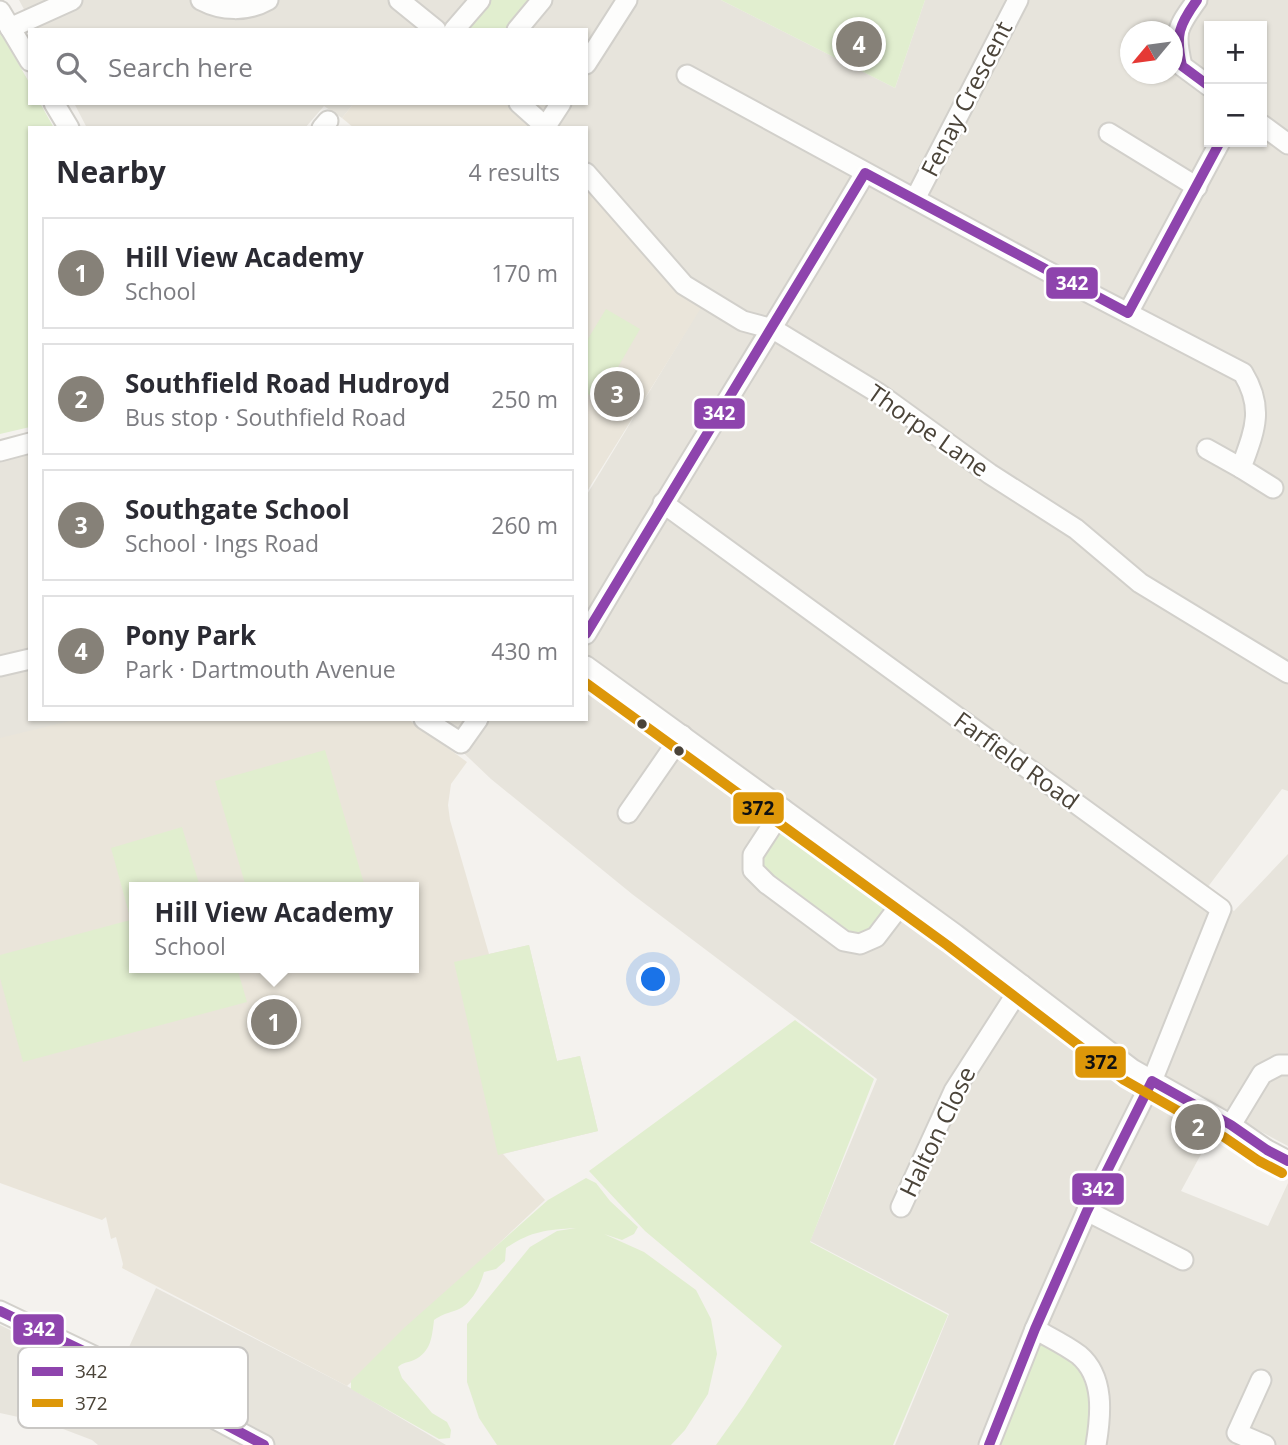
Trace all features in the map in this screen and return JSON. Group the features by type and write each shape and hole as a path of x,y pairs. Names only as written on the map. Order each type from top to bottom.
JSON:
{"street":[{"path":"10,28 72,0"},
{"path":"201,0 225,9 245,9 268,0"},
{"path":"399,0 434,28"},
{"path":"456,28 480,0"},
{"path":"519,28 542,0"},
{"path":"588,61 627,0"},
{"name":"Fenay Crescent","path":"915,198 1018,0"},
{"path":"1197,0 1179,25 1177,43 1182,66 1206,84"},
{"path":"0,11 28,58"},
{"path":"687,75 865,173 1243,373 1252,388 1256,417 1241,468"},
{"path":"55,105 68,126"},
{"path":"521,105 546,126"},
{"path":"548,126 560,105"},
{"path":"1267,129 1288,144"},
{"path":"1110,134 1197,187"},
{"path":"1128,313 1217,147"},
{"path":"588,631 865,173"},
{"name":"Thorpe Lane","path":"588,175 684,285 743,321 772,329 878,393 990,474 1076,529 1140,583 1288,673"},
{"path":"0,451 28,444"},
{"path":"1207,449 1273,488"},
{"name":"Farfield Road","path":"663,503 1221,909 1152,1081"},
{"path":"0,666 28,659"},
{"path":"588,667 1022,985 1132,1069 1288,1161"},
{"path":"427,721 461,743 477,721"},
{"path":"628,813 682,735"},
{"path":"783,809 753,855 753,870 767,884 844,941 860,944 876,937 905,899"},
{"name":"Halton Close","path":"901,1207 954,1091 1022,985"},
{"path":"1231,1125 1262,1074 1279,1065 1288,1065"},
{"path":"989,1445 1035,1329 1087,1211 1152,1081"},
{"path":"1087,1211 1183,1259"},
{"path":"0,1311 75,1347"},
{"path":"1035,1329 1080,1356 1097,1381 1101,1415 1096,1445"},
{"path":"1261,1380 1234,1439 1265,1445"},
{"path":"232,1428 264,1445"}],"shaded area":[{"path":"19,0 468,0 446,28 424,19 416,28 34,28"},
{"path":"552,0 721,0 895,88 925,0 1288,0 1288,791 1282,789 1204,892 1234,911 1288,854 1288,1146 1224,1112 1181,1191 1268,1226 1288,1183 1288,1445 895,1445 949,1314 810,1241 877,1079 632,894 491,779 430,721 588,721 588,493 708,295 687,280 588,166 588,126 552,126 533,105 588,105 588,28 529,28"},
{"path":"75,105 352,105 342,118 324,106 307,126 86,126"},
{"path":"352,105 521,105 545,126 352,126 342,118"},
{"path":"588,175 684,285 709,295 588,490"},
{"path":"28,452 28,721 86,721 0,741 0,459"},
{"path":"70,721 411,721 467,762 451,784 448,805 489,954 529,945 557,1061 580,1056 598,1131 503,1154 545,1200 347,1386 122,1268 116,1237 111,1239 106,1217 102,1220 0,1183 0,738"},
{"path":"156,1288 347,1386 446,1445 98,1445 60,1428 248,1428 248,1347 129,1347"},
{"path":"0,1325 44,1347 18,1347 18,1417 0,1413"}],"green space":[{"path":"480,0 542,0 519,28 456,28"},
{"path":"721,0 925,0 895,88"},
{"path":"0,31 28,80 28,105 41,105 53,126 28,126 28,427 0,434"},
{"path":"606,309 640,329 599,400 588,394 588,339"},
{"path":"325,750 364,882 245,882 215,781"},
{"path":"783,809 907,902 860,944 753,870"},
{"path":"182,827 198,882 129,882 129,913 111,848"},
{"path":"129,920 129,973 238,973 247,1002 23,1062 0,978 0,955"},
{"path":"529,945 557,1061 580,1056 598,1131 498,1155 454,962"},
{"path":"795,1020 874,1079 810,1242 948,1315 893,1445 716,1445 782,1346 645,1231 589,1171"},
{"path":"586,1178 596,1183 610,1201 638,1227 634,1234 622,1240 604,1234 644,1252 696,1290 711,1319 717,1354 708,1394 685,1430 671,1445 497,1445 479,1418 467,1382 467,1324 530,1247 557,1231 576,1228 539,1232 506,1248 505,1261 496,1269 484,1272 477,1290 465,1305 434,1320 431,1338 424,1353 398,1367 402,1378 432,1413 447,1422 451,1430 450,1438 439,1439 351,1389 351,1381 404,1328 548,1200"},
{"path":"1035,1329 1097,1381 1096,1445 989,1445"}],"transit line":[{"name":"342","path":"1197,0 1182,24 1180,55 1182,66 1206,84"},
{"name":"342","path":"588,631 865,173 1128,313 1217,147"},
{"name":"372","path":"588,684 947,945 1124,1080 1282,1173"},
{"name":"342","path":"989,1445 1035,1329 1087,1211 1152,1081 1231,1125 1288,1161"},
{"name":"342","path":"0,1311 75,1347"},
{"name":"342","path":"232,1428 264,1445"}],"place":[{"name":"Pony Park","path":"859,44"},
{"name":"Southgate School","path":"617,394"},
{"name":"Hill View Academy","path":"274,1022"},
{"name":"Southfield Road Hudroyd","path":"1198,1127"}]}
